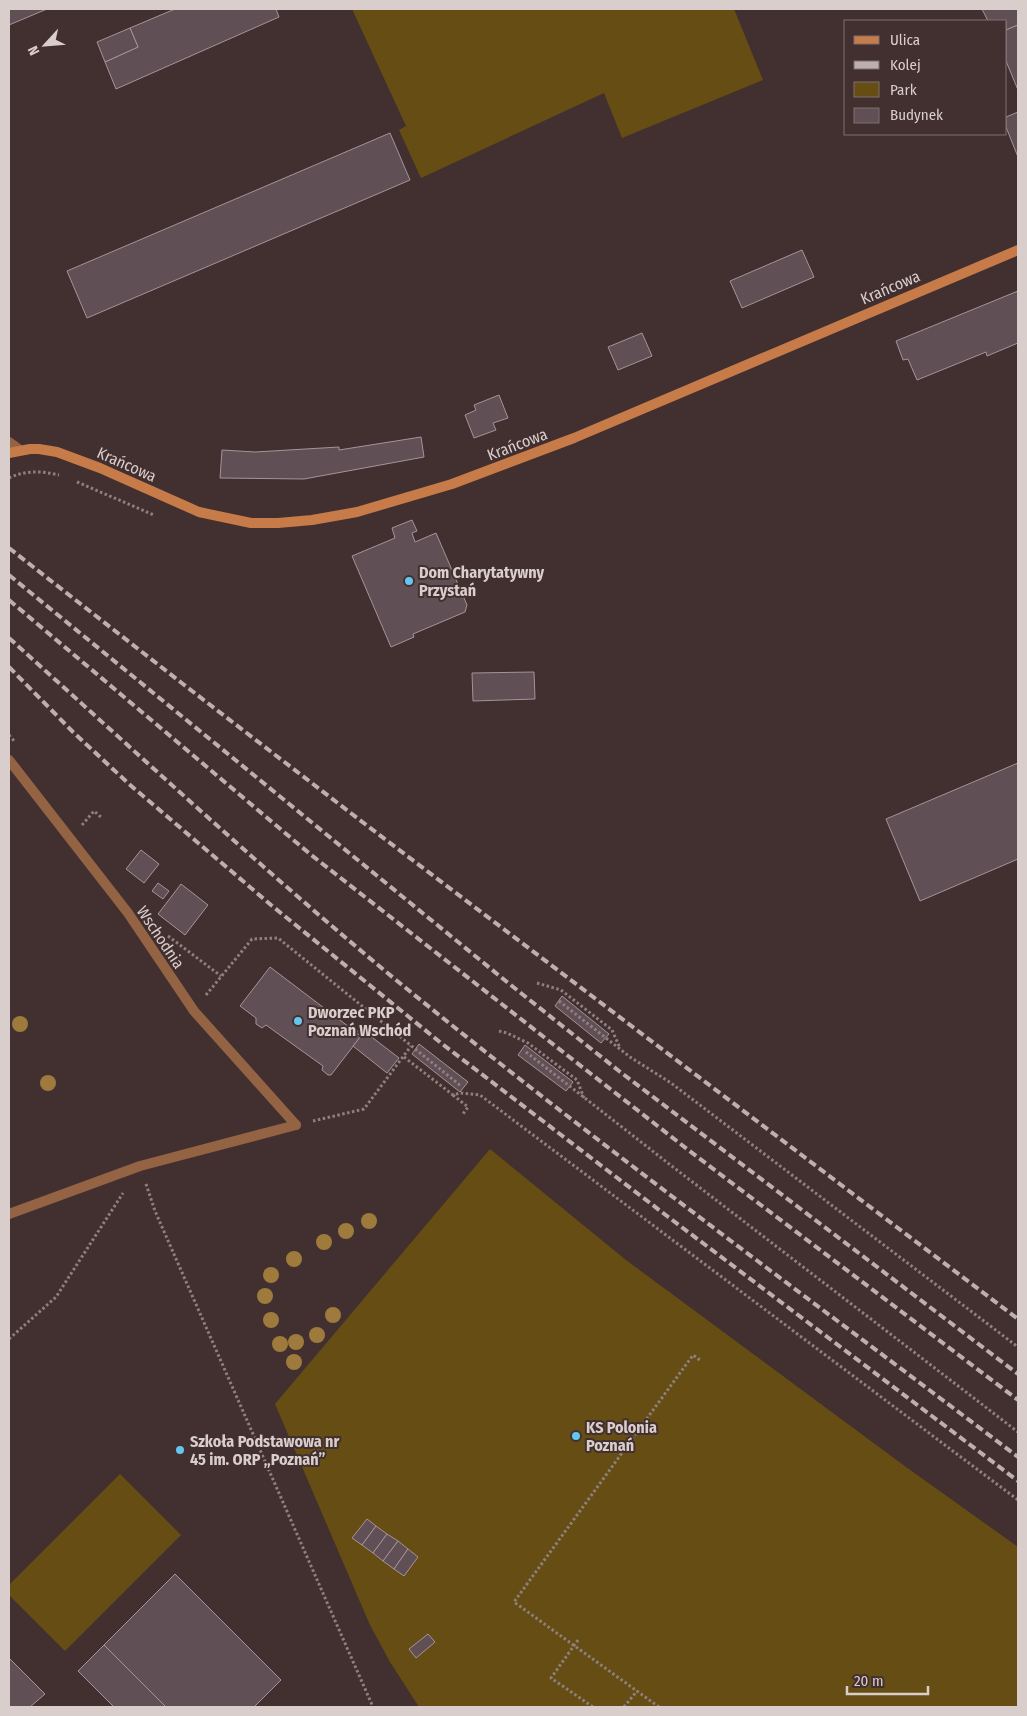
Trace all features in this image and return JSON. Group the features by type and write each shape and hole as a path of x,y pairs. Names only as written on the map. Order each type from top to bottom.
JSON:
{"street":[{"name":"Krańcowa","path":"9,453 20,450 39,449 74,457 199,512 251,522 278,523 312,520 357,512 452,484 574,438 1018,250"},
{"path":"9,442 20,450"},
{"name":"Wschodnia","path":"9,760 128,914 194,1011 296,1125"},
{"path":"9,1214 140,1166 296,1125"}],"path":[{"path":"80,827 94,810 102,818"},
{"path":"194,1011 252,939 278,938 461,1086"},
{"path":"538,983 561,990 612,1030 621,1050"},
{"path":"559,1002 621,1050 671,1082 1018,1346"},
{"path":"500,1032 507,1033 528,1043 577,1080 584,1098"},
{"path":"296,1125 364,1109 411,1046"},
{"path":"526,1052 1018,1432"},
{"path":"404,1057 468,1107 463,1114"},
{"path":"453,1095 460,1093 480,1095 1018,1500"},
{"path":"9,1339 56,1297 140,1166"},
{"path":"140,1166 155,1211 373,1707"},
{"path":"660,1707 514,1602 693,1355 701,1362"},
{"path":"578,1640 550,1678 593,1707"},
{"path":"624,1707 637,1691"}],"green space":[{"path":"352,9 734,9 763,80 622,138 604,93 421,178 399,130 406,126"},
{"name":"KS Polonia Poznań","path":"490,1149 626,1260 906,1467 1018,1547 1018,1707 419,1707 390,1662 370,1625 275,1404"},
{"path":"120,1474 181,1535 65,1651 9,1595 9,1585"}],"building":[{"path":"9,9 47,9 9,25"},
{"path":"175,9 276,9 279,17 116,89 105,62 138,47 130,28"},
{"path":"982,9 1018,9 1018,25 1007,30 1007,20 988,20"},
{"path":"1018,25 1018,90 1007,63 1007,30"},
{"path":"130,28 138,47 105,62 97,42"},
{"path":"1018,112 1018,157 1007,130 1007,117"},
{"path":"390,133 410,180 87,318 67,271"},
{"path":"802,250 814,277 742,308 730,281"},
{"path":"1018,291 1018,343 987,356 986,352 917,380 908,359 903,360 896,341"},
{"path":"642,333 652,356 618,370 608,347"},
{"path":"499,395 508,418 493,423 496,430 474,438 465,415 476,410 474,405"},
{"path":"421,437 424,457 304,479 220,478 222,450 255,452 339,447 339,450"},
{"name":"Dom Charytatywny Przystań","path":"412,520 417,531 412,533 415,542 436,533 467,605 465,612 413,634 414,637 391,647 352,556 395,538 392,528"},
{"path":"534,672 535,699 473,701 472,673"},
{"path":"1018,763 1018,859 920,901 886,819"},
{"path":"141,850 159,864 144,883 126,869"},
{"path":"158,883 169,891 163,899 152,891"},
{"path":"181,884 208,905 185,935 158,914"},
{"name":"Dworzec PKP Poznań Wschód","path":"270,967 361,1036 331,1075 322,1070 323,1066 266,1025 262,1028 256,1024 256,1018 240,1006"},
{"path":"562,996 609,1034 601,1043 555,1006"},
{"path":"360,1028 399,1058 387,1073 353,1046 361,1036 356,1033"},
{"path":"419,1044 468,1082 460,1092 412,1054"},
{"path":"525,1045 573,1082 566,1091 518,1055"},
{"path":"367,1519 376,1526 362,1545 352,1538"},
{"path":"376,1526 387,1534 373,1553 362,1545"},
{"path":"387,1534 398,1541 383,1561 373,1553"},
{"path":"398,1541 408,1549 394,1569 383,1561"},
{"path":"408,1549 418,1557 404,1576 394,1569"},
{"path":"175,1574 281,1680 254,1707 166,1707 104,1645"},
{"path":"428,1634 435,1642 416,1658 409,1649"},
{"path":"104,1645 166,1707 114,1707 78,1671"},
{"path":"9,1658 45,1694 30,1707 9,1707"}],"railway":[{"path":"9,548 365,824 1018,1319"},
{"path":"9,575 507,982 619,1071 1018,1374"},
{"path":"9,600 310,854 687,1149 1018,1400"},
{"path":"9,638 249,854 396,980 627,1162 1018,1457"},
{"path":"9,667 73,732 129,784 271,905 441,1043 1018,1481"}],"place":[{"name":"Dom Charytatywny Przystań","path":"409,581"},
{"name":"Dworzec PKP Poznań Wschód","path":"298,1021"},
{"name":"KS Polonia Poznań","path":"576,1436"},
{"name":"Szkoła Podstawowa nr 45 im. ORP „Poznań”","path":"180,1450"}]}
